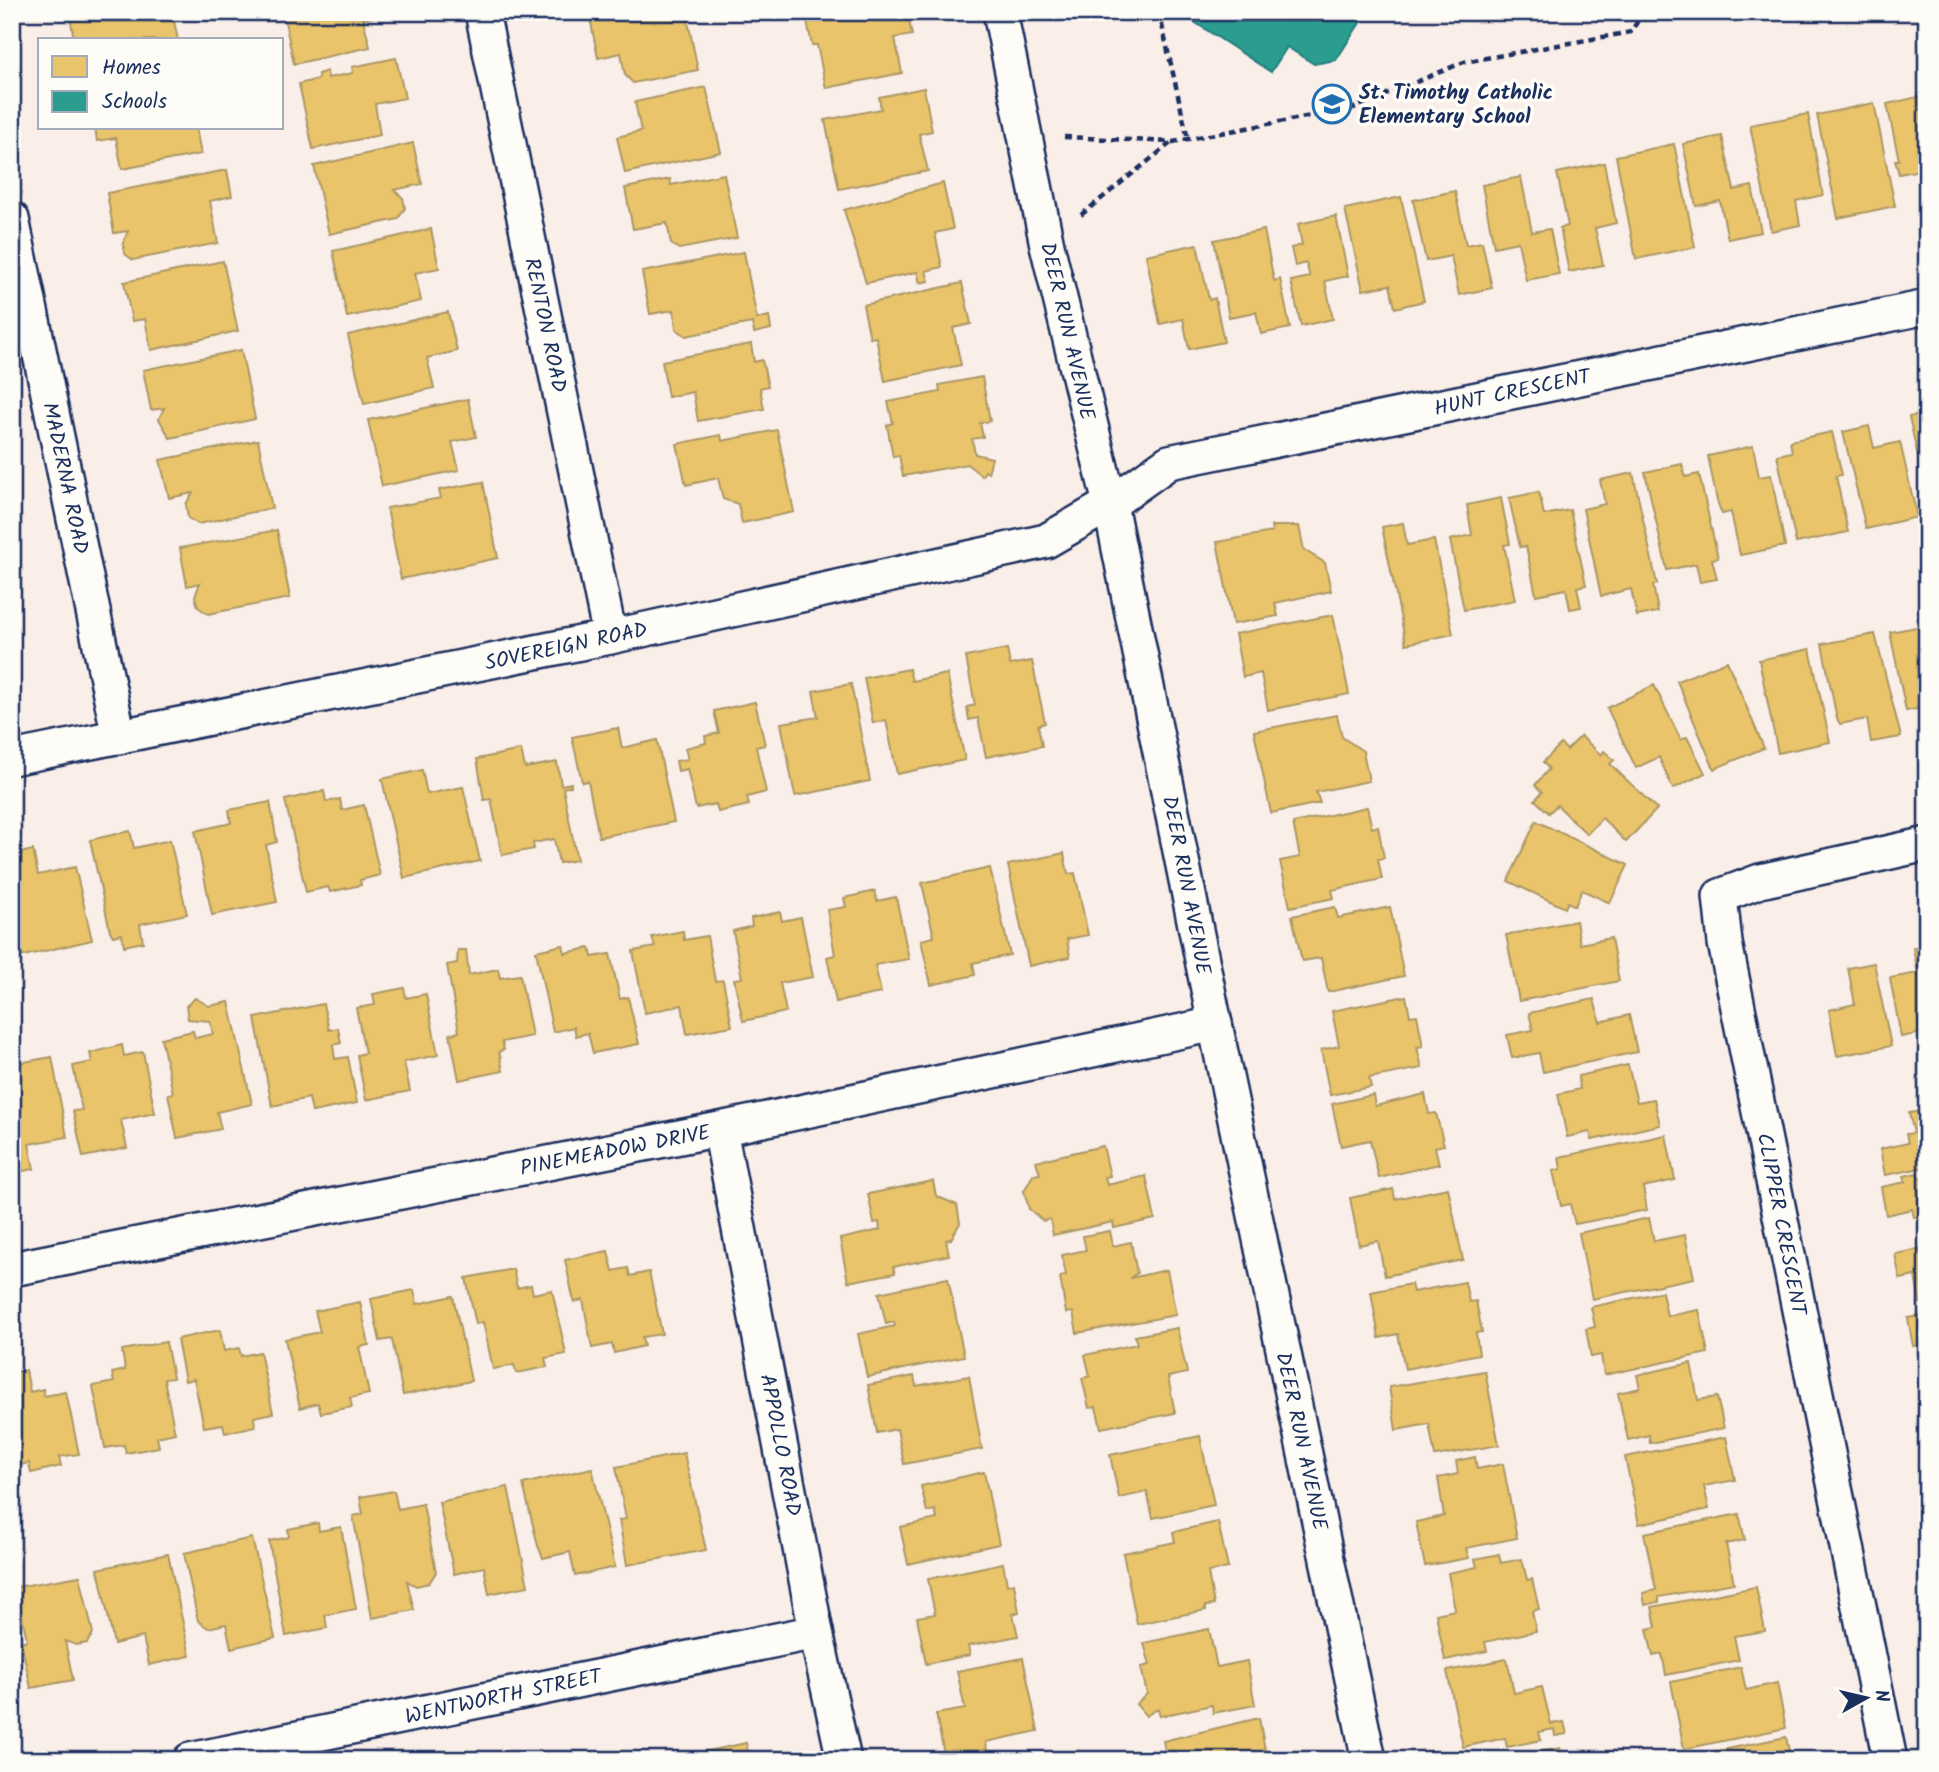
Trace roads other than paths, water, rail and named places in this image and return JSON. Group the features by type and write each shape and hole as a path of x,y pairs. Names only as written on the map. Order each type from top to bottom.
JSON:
{"street":[{"name":"RENTON ROAD","path":"482,12 610,637"},
{"name":"DEER RUN AVENUE","path":"1000,12 1046,246 1110,505 1369,1760"},
{"name":"MADERNA ROAD","path":"12,219 119,737"},
{"name":"HUNT CRESCENT","path":"1110,505 1169,462 1927,307"},
{"name":"SOVEREIGN ROAD","path":"12,758 610,637 1046,541 1110,505"},
{"name":"CLIPPER CRESCENT","path":"1890,1760 1725,943 1720,896 1760,881 1927,844"},
{"name":"PINEMEADOW DRIVE","path":"12,1269 720,1129 1215,1024"},
{"name":"APPOLLO ROAD","path":"720,1129 816,1632 844,1760"},
{"name":"WENTWORTH STREET","path":"190,1760 816,1632"}],"place":[{"name":"St. Timothy Catholic Elementary School","path":"1332,104"}]}
